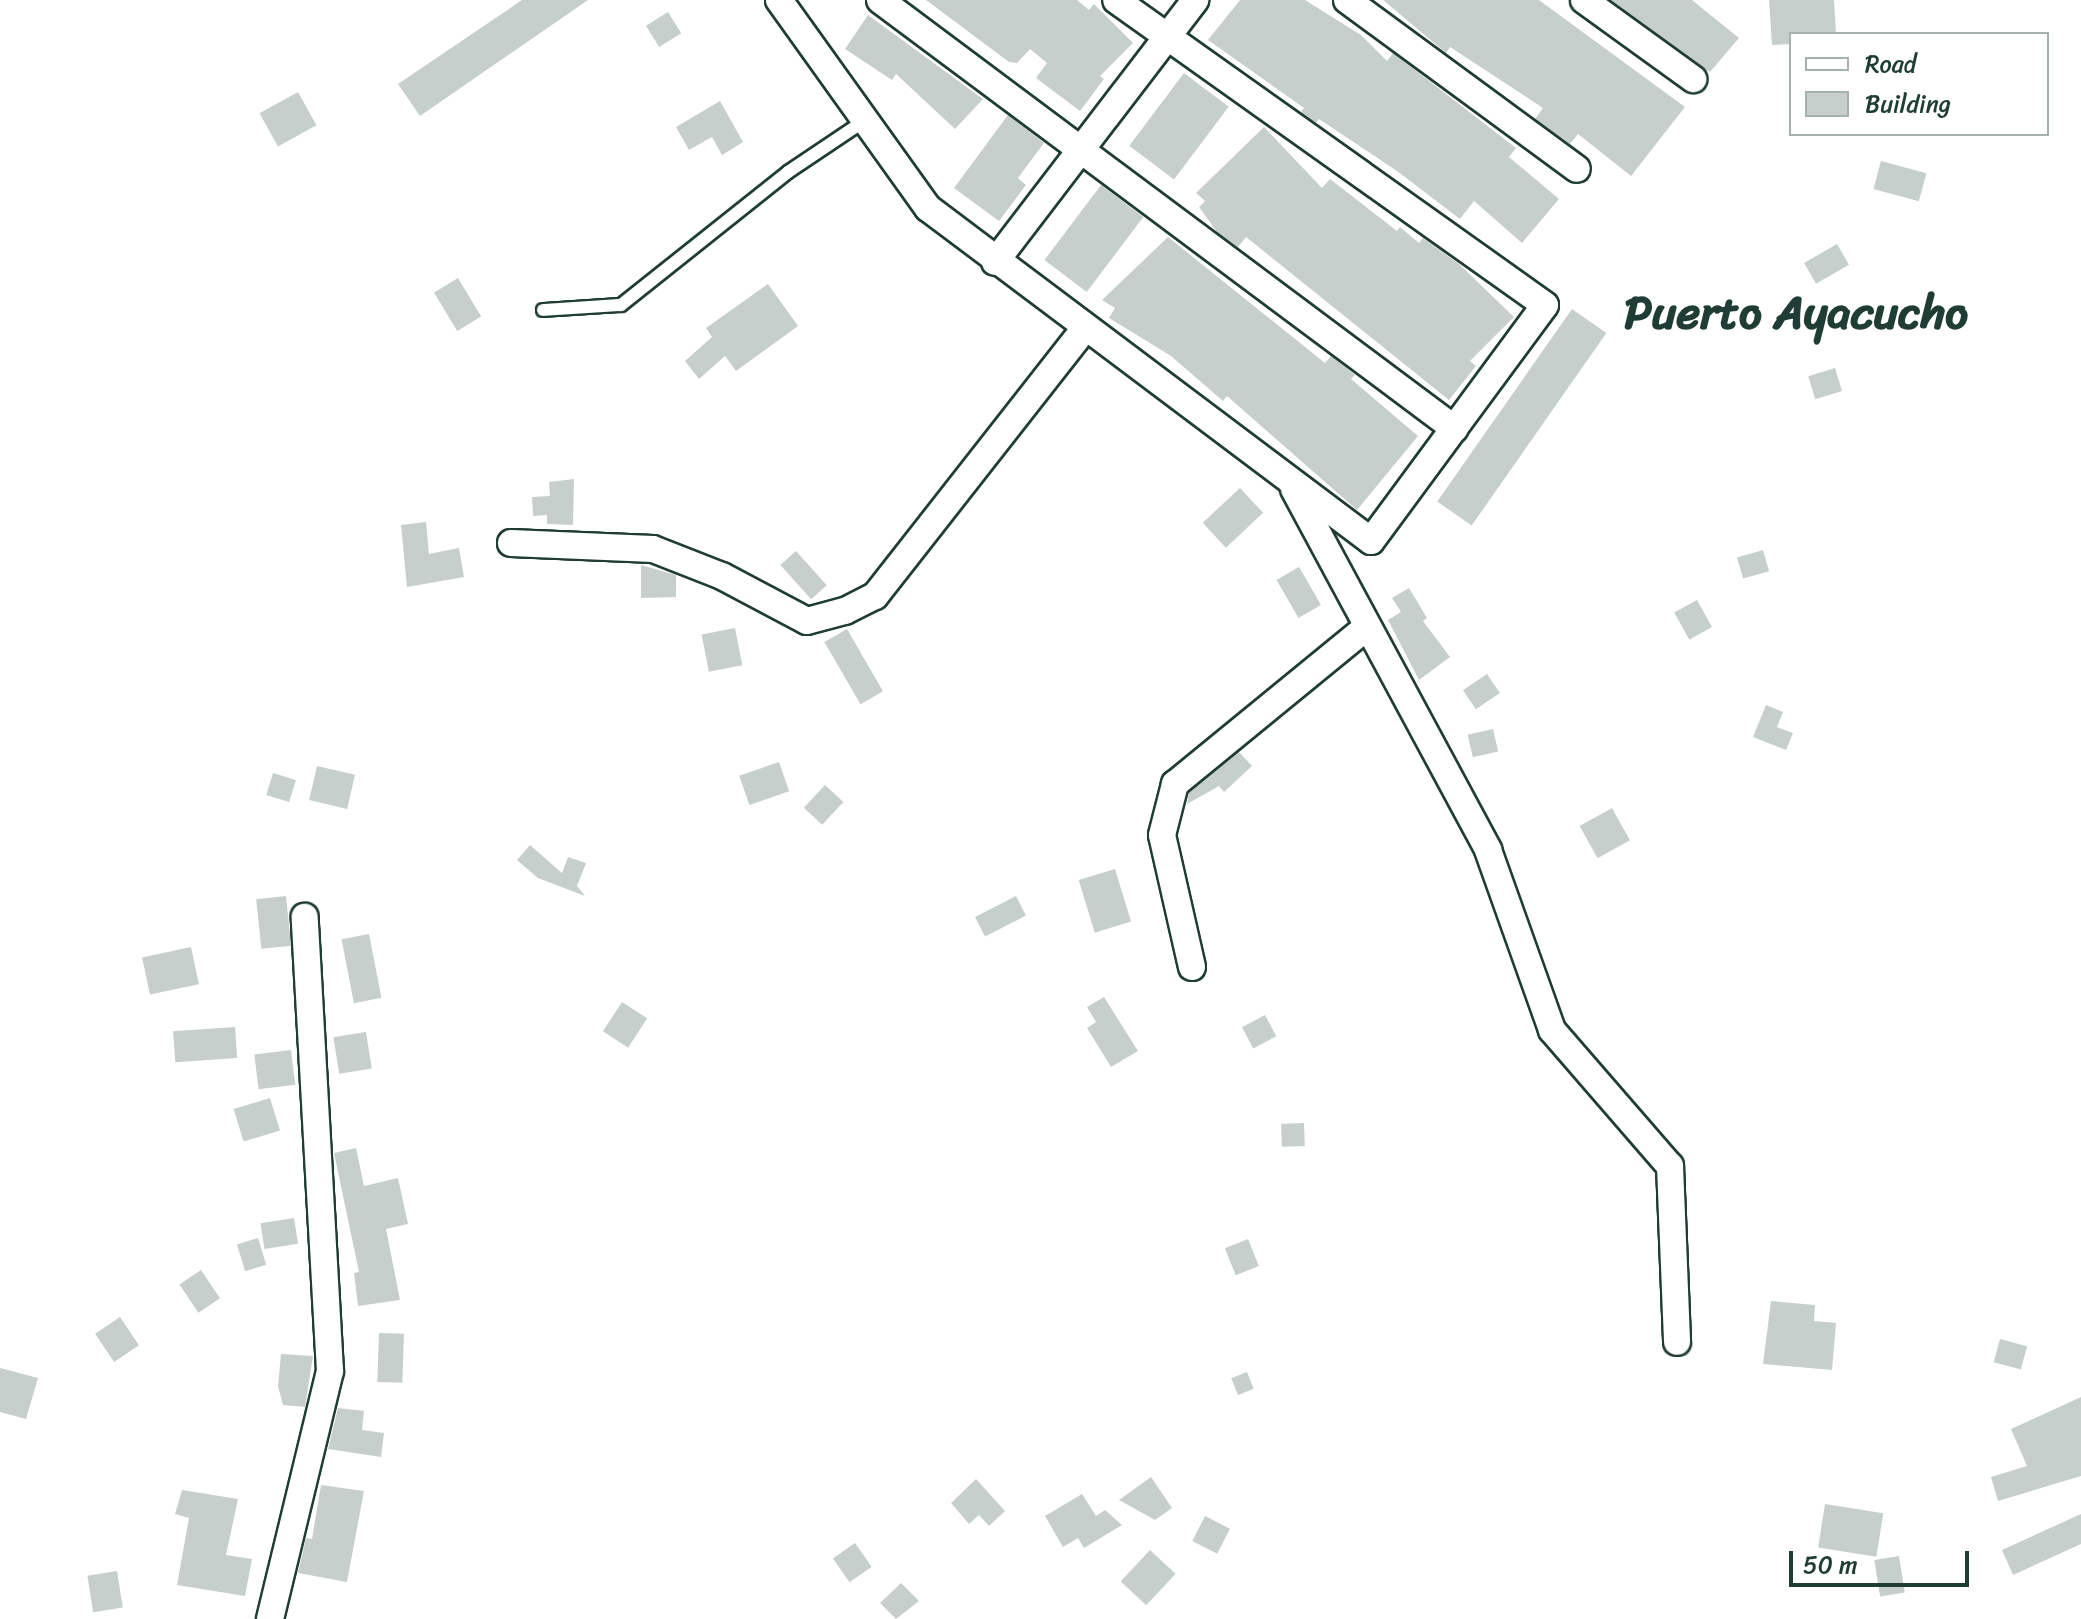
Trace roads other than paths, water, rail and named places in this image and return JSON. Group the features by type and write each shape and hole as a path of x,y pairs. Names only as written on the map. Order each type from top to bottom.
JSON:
{"street":[{"path":"779,0 928,208 1084,329 1371,541 1545,305 1116,0"},
{"path":"880,0 1455,429"},
{"path":"995,262 1195,0"},
{"path":"1347,0 1577,169"},
{"path":"1584,0 1693,79"},
{"path":"511,543 653,549 722,576 807,621 845,611 875,596 1084,329"},
{"path":"1292,485 1488,850 1552,1030 1670,1166 1677,1342"},
{"path":"1192,967 1162,835 1175,784 1367,627"},
{"path":"270,1619 330,1371 305,917"}],"lane":[{"path":"543,310 621,305 788,172 864,121"}],"district":[{"name":"Puerto Ayacucho","path":"1796,313"}]}
